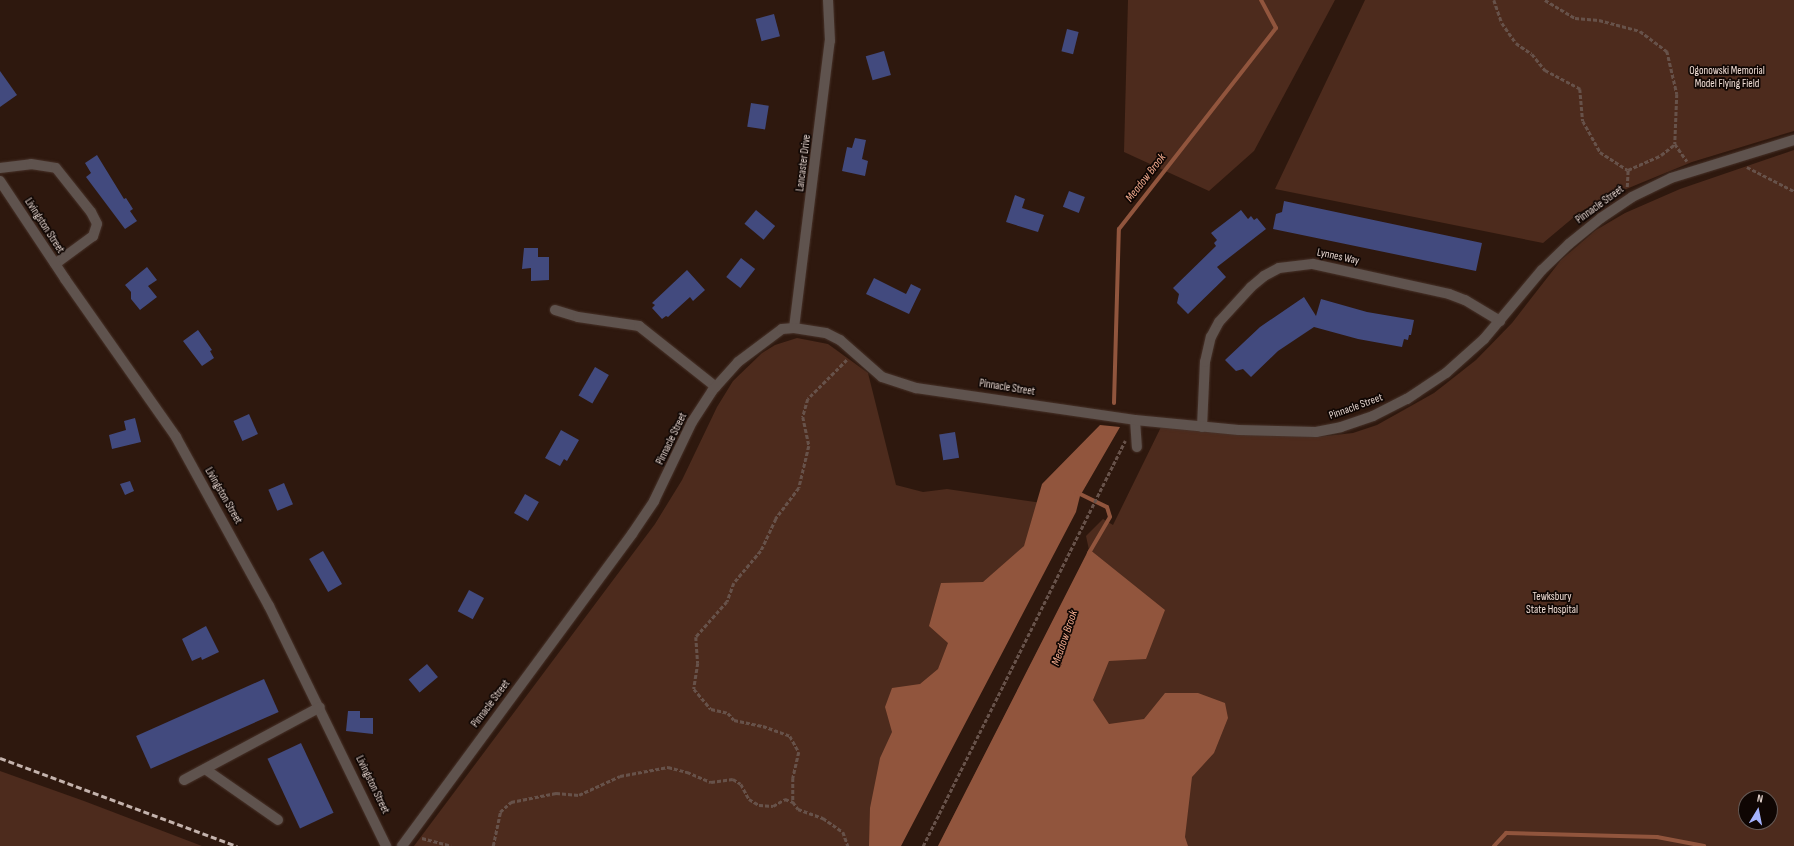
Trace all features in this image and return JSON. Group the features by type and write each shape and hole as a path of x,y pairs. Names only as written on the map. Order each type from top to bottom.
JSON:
{"street":[{"name":"Lancaster Drive","path":"794,328 830,41 828,0"},
{"name":"Pinnacle Street","path":"402,846 632,534 654,501 692,422 716,387 738,362 768,338 782,329 794,328 826,333 840,340 852,353 888,381 916,388 1135,420 1239,430 1316,432 1341,427 1373,416 1408,399 1446,373 1500,321 1542,270 1569,244 1601,218 1632,197 1671,178 1794,140"},
{"path":"0,168 31,164 56,168 91,212 97,224 93,236 54,264"},
{"name":"Livingston Street","path":"0,181 54,264 176,437 269,606 320,707 386,846"},
{"name":"Lynnes Way","path":"1202,426 1206,353 1215,329 1258,281 1279,268 1296,264 1313,264 1449,294 1465,300 1500,321"},
{"path":"555,310 578,316 639,326 716,387"},
{"path":"1135,420 1137,447"},
{"path":"184,780 320,707"},
{"path":"205,769 278,820"}],"path":[{"path":"1494,0 1502,23 1516,42 1532,54 1545,70 1580,89 1583,121 1600,152 1628,170"},
{"path":"1545,0 1575,18 1599,20 1640,30 1667,52 1677,94 1675,144 1694,171"},
{"path":"1628,170 1661,155 1675,144"},
{"path":"1733,160 1794,192"},
{"path":"1628,170 1626,184 1632,197"},
{"path":"793,802 793,778 799,752 790,736 763,726 734,720 728,713 711,709 694,689 698,663 696,637 727,602 734,583 761,551 776,519 799,488 809,446 803,417 808,399 832,377 852,353"},
{"path":"922,846 1135,420"},
{"path":"494,846 500,812 512,802 556,793 579,795 620,776 668,767 687,772 711,782 733,779 741,784 751,801 759,806 773,806 785,799 793,802 798,809 823,818 843,832 848,846"},
{"path":"410,835 451,846"}],"green space":[{"path":"1128,0 1335,0 1254,151 1209,191 1124,152"},
{"name":"Ogonowski Memorial Model Flying Field","path":"1365,0 1794,0 1794,131 1692,162 1614,194 1580,212 1543,243 1275,189"},
{"name":"Tewksbury State Hospital","path":"1794,150 1794,846 938,846 1089,550 1086,536 1103,519 1113,525 1162,425 1317,437 1353,433 1377,425 1434,393 1476,360 1512,323 1561,260 1596,230 1625,213 1680,189"},
{"path":"797,338 828,344 868,373 896,485 923,492 947,489 1056,505 901,846 414,846 655,524 682,480 717,407 733,381 762,353 775,345"},
{"path":"0,771 84,801 202,846 0,846"}],"water":[{"path":"1100,425 1120,427 1080,496 1076,512 901,846 869,846 870,808 880,758 892,732 885,707 892,688 920,684 938,669 948,643 929,626 941,583 983,582 1024,546 1042,484"},
{"path":"1089,549 1165,610 1146,659 1109,661 1093,700 1109,724 1144,719 1165,693 1198,693 1225,703 1228,718 1214,753 1192,777 1185,837 1188,846 938,846"}],"building":[{"path":"774,14 780,36 762,41 756,19"},
{"path":"1067,29 1079,32 1073,54 1061,51"},
{"path":"884,51 891,75 873,80 866,56"},
{"path":"0,71 17,95 0,107"},
{"path":"751,103 769,106 765,130 747,127"},
{"path":"855,138 866,140 862,159 868,161 865,176 842,171 847,147 852,148"},
{"path":"97,155 124,199 126,198 133,209 130,211 137,221 125,229 86,177 91,173 85,163"},
{"path":"1069,191 1085,197 1079,213 1063,207"},
{"path":"1015,195 1025,199 1022,208 1044,215 1038,232 1006,222"},
{"path":"1284,201 1482,243 1476,271 1273,229 1276,214 1282,212"},
{"path":"756,210 775,226 764,240 744,224"},
{"path":"1241,210 1248,219 1251,216 1254,220 1257,218 1266,229 1217,267 1226,277 1188,314 1177,303 1179,294 1173,288 1216,246 1214,243 1217,240 1211,233"},
{"path":"524,248 538,248 538,257 549,257 549,280 531,281 531,268 522,269"},
{"path":"741,258 755,269 740,288 726,277"},
{"path":"147,267 157,280 148,286 157,297 140,310 131,299 131,292 125,285"},
{"path":"687,270 705,290 693,301 690,297 668,317 666,316 662,319 652,308 655,305 652,303"},
{"path":"874,278 906,294 911,284 921,289 909,314 866,294"},
{"path":"1304,297 1316,316 1321,299 1367,312 1414,320 1411,335 1409,335 1408,340 1404,339 1402,347 1358,339 1314,327 1278,351 1251,377 1243,369 1236,371 1225,360 1260,327"},
{"path":"198,330 212,350 210,351 214,358 202,366 183,341"},
{"path":"595,367 609,375 592,404 578,396"},
{"path":"249,414 258,434 242,441 233,421"},
{"path":"135,418 141,442 112,449 109,435 126,430 124,421"},
{"path":"561,430 579,440 567,461 564,459 560,466 545,458"},
{"path":"955,432 959,458 943,460 939,435"},
{"path":"130,481 134,491 125,495 120,484"},
{"path":"284,483 293,504 277,511 268,490"},
{"path":"525,494 539,502 528,521 514,513"},
{"path":"323,551 342,584 328,592 309,559"},
{"path":"469,590 484,598 473,619 458,611"},
{"path":"206,626 219,652 202,660 201,657 192,661 182,639"},
{"path":"427,664 438,677 420,692 409,679"},
{"path":"264,679 279,712 151,769 136,736"},
{"path":"348,711 360,711 360,718 373,718 373,734 346,731"},
{"path":"301,743 334,813 300,828 267,759"}],"waterway":[{"name":"Meadow Brook","path":"1114,403 1119,229 1276,28 1261,0"},
{"name":"Meadow Brook","path":"1076,492 1107,507 1110,517 1089,553"},
{"path":"1494,846 1506,833 1657,837 1704,846"}],"railway":[{"path":"0,758 237,846"}]}
